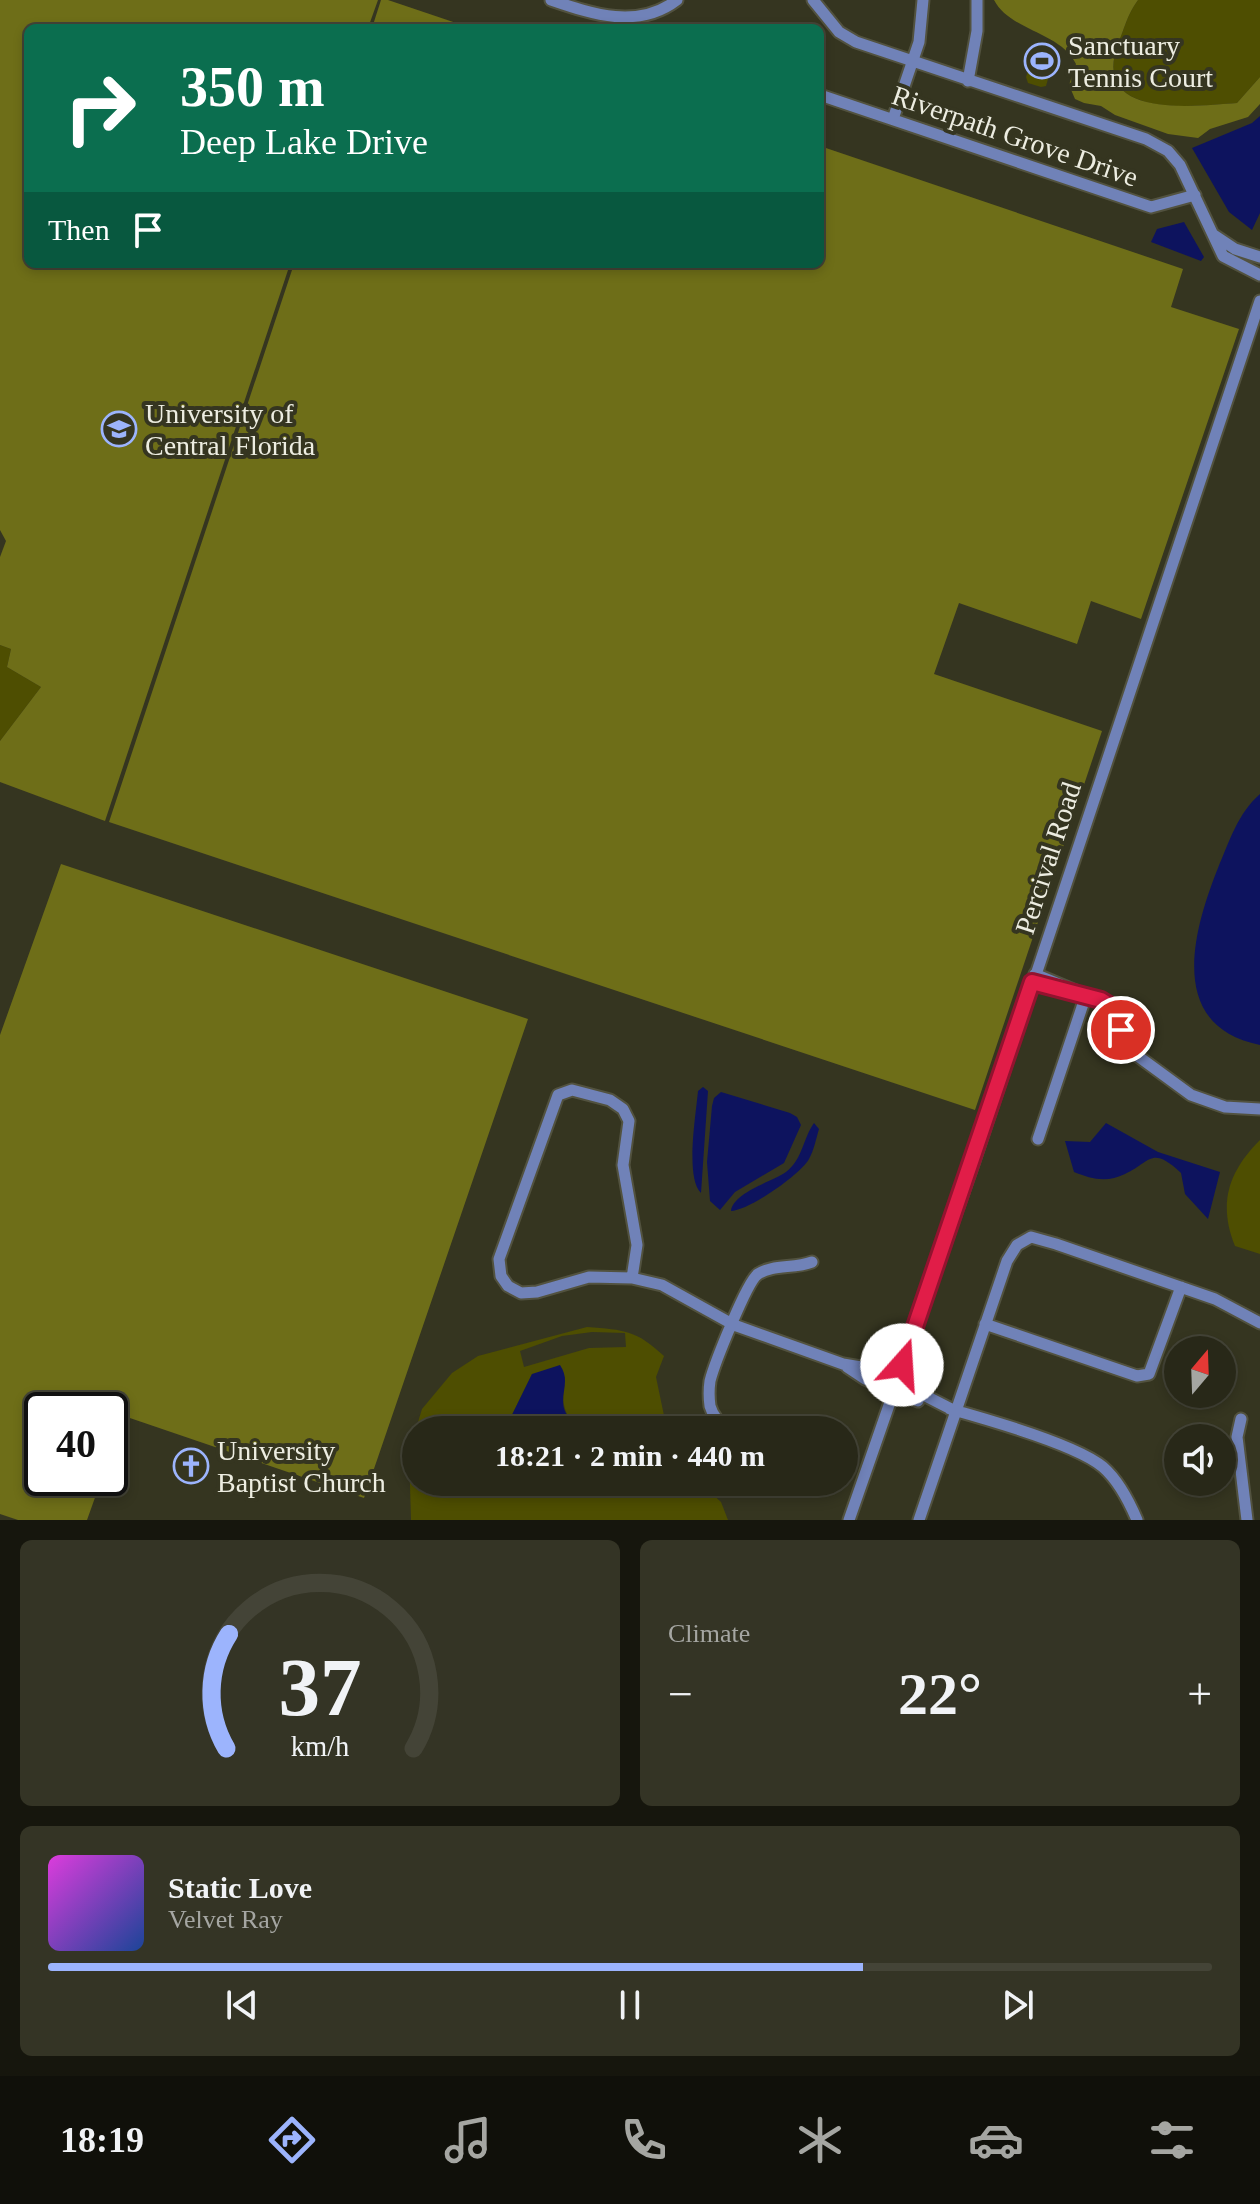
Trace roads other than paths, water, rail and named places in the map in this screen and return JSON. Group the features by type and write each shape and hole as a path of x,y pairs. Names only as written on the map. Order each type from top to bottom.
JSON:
{"street":[{"path":"551,0 596,16 636,18 677,0"},
{"path":"813,0 839,32 968,81 1146,139 1168,151 1195,195 1223,256 1260,275"},
{"path":"893,119 923,20 923,0"},
{"path":"968,81 977,31 977,0"},
{"name":"Riverpath Grove Drive","path":"824,96 1151,207 1195,195"},
{"path":"1210,233 1235,249 1260,257"},
{"name":"Percival Road","path":"849,1520 1260,301"},
{"path":"1033,978 1109,1005 1135,1054 1191,1095 1225,1107 1260,1109"},
{"path":"1038,1139 1086,995"},
{"path":"632,1278 637,1245 623,1165 629,1121 623,1109 610,1100 572,1090 558,1095 551,1107 499,1259 501,1276 508,1286 521,1293 537,1292 589,1277 632,1278 662,1285 734,1325 843,1364 873,1369 894,1386 955,1411 1075,1452 1102,1466 1119,1485 1137,1520"},
{"path":"919,1520 1007,1261 1017,1245 1031,1237 1215,1299 1260,1323"},
{"path":"715,1416 710,1407 710,1388 756,1275 773,1268 795,1269 812,1262"},
{"path":"985,1324 1137,1376 1149,1374 1181,1287"},
{"path":"1241,1419 1237,1437 1247,1520"}],"place":[{"name":"Sanctuary Tennis Court","path":"1042,61"},
{"name":"University of Central Florida","path":"119,429"},
{"name":"University Baptist Church","path":"191,1466"}]}
